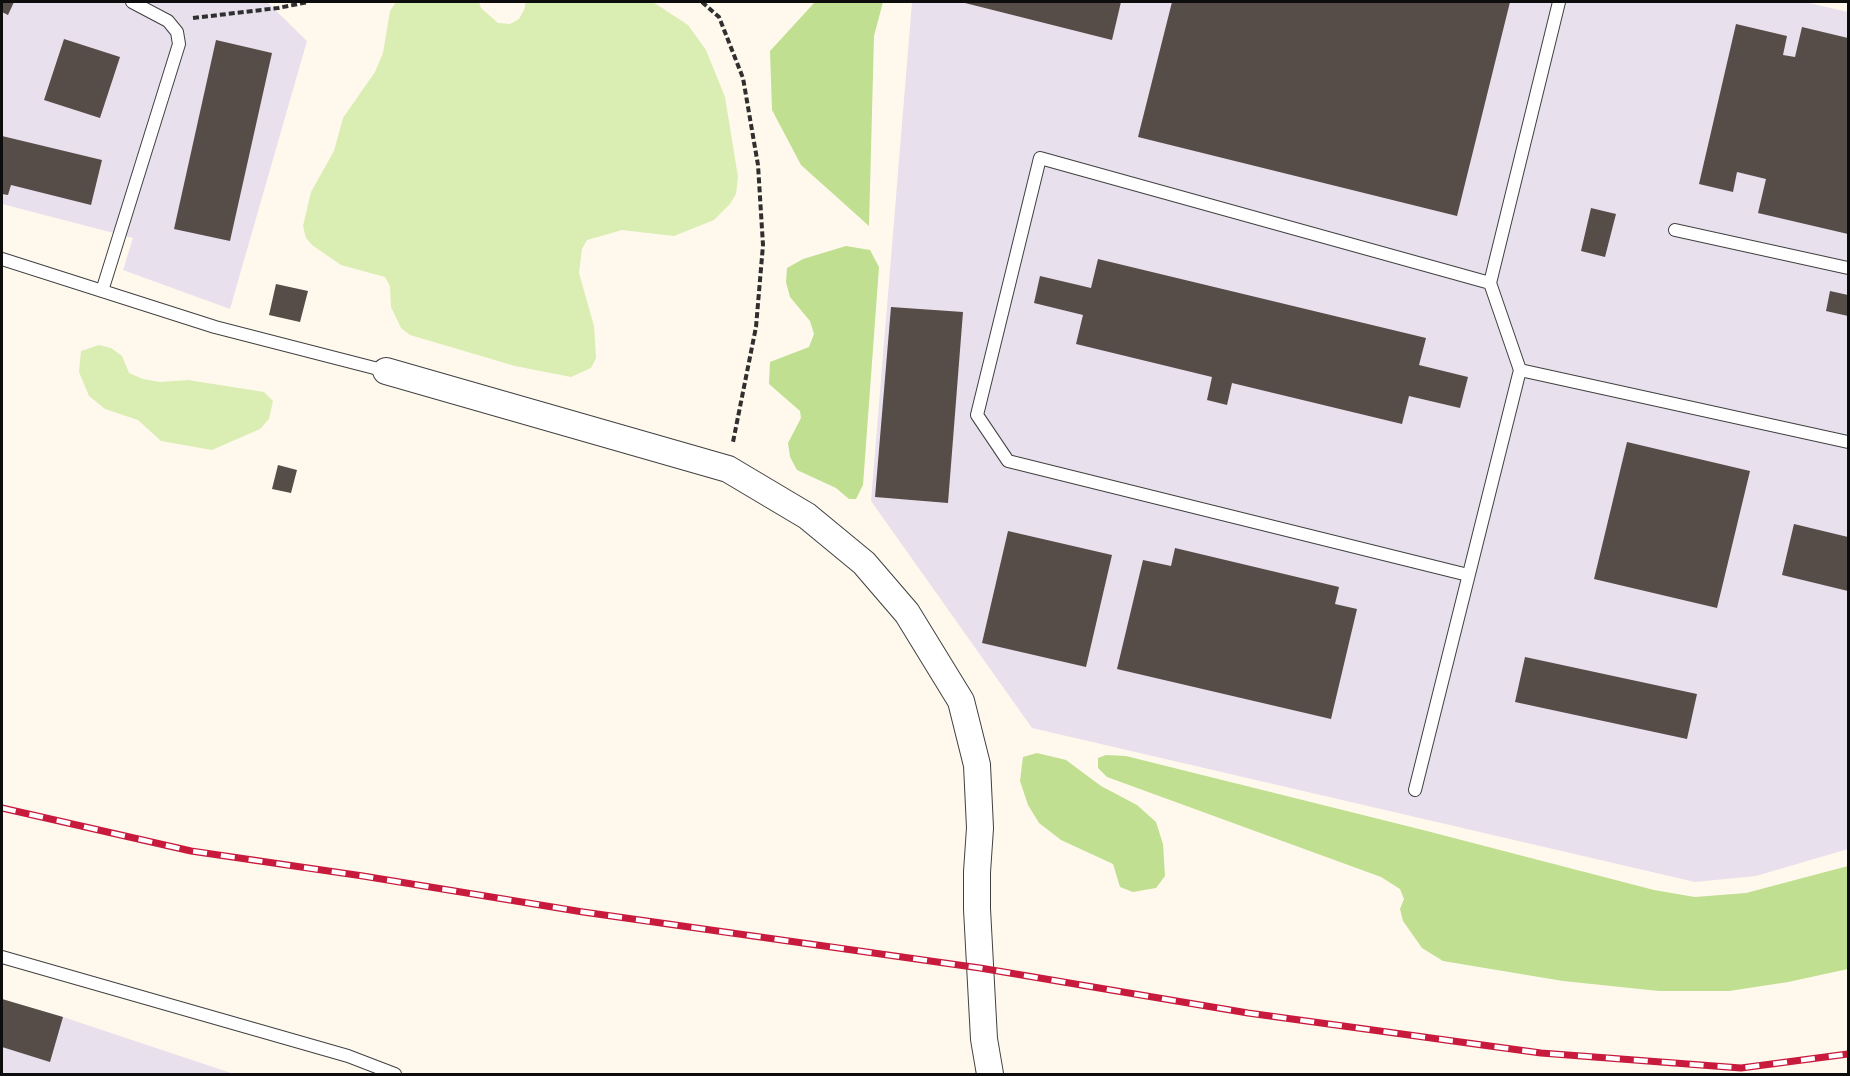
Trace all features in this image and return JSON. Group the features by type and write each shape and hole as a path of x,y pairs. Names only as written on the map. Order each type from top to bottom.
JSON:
{"street":[{"path":"386,371 729,469 807,516 864,563 907,613 961,701 977,765 980,828 976,909 984,1039 990,1074"}],"lane":[{"path":"102,291 179,44 177,32 168,21 132,2"},
{"path":"1415,790 1520,370 1490,283 1559,2"},
{"path":"1468,575 1008,461 977,416 1040,158 1490,283"},
{"path":"1675,230 1848,268"},
{"path":"2,259 215,327 386,371"},
{"path":"1520,370 1848,442"},
{"path":"2,957 348,1056 395,1074"}],"path":[{"path":"173,27 182,20 308,2"},
{"path":"702,2 719,17 743,78 758,165 763,234 756,327 729,469"}],"shaded area":[{"path":"2,2 267,2 307,41 230,309 123,270 133,238 2,204"},
{"path":"912,2 1805,2 1848,12 1848,849 1756,876 1695,882 1032,728 871,501"},
{"path":"2,999 63,1017 234,1074 2,1074"}],"green space":[{"path":"396,2 479,2 481,8 498,23 510,24 519,19 526,2 653,2 688,25 706,50 725,97 738,177 736,194 730,204 714,220 674,236 622,230 587,240 582,249 579,273 594,326 596,358 591,368 571,377 515,366 410,335 401,328 391,307 390,286 385,277 341,265 312,245 306,238 303,226 311,192 334,151 343,118 375,72 383,53 390,11"},
{"path":"815,2 883,2 874,36 869,226 801,165 772,110 770,51"},
{"path":"846,246 870,250 879,267 863,485 856,499 849,499 836,488 797,470 790,457 788,443 801,418 800,411 769,384 770,362 809,347 814,334 810,321 790,297 786,282 787,268 803,259"},
{"path":"99,345 111,348 122,356 129,373 143,379 160,382 188,380 264,392 273,401 269,419 260,429 212,450 161,441 138,420 105,409 89,396 79,372 81,351"},
{"path":"1037,753 1066,760 1101,786 1137,805 1156,822 1163,844 1165,876 1156,888 1133,892 1120,887 1113,864 1061,840 1039,823 1028,805 1020,781 1023,757"},
{"path":"1106,755 1126,756 1654,890 1695,897 1746,893 1848,866 1848,969 1788,982 1729,991 1659,991 1563,981 1443,961 1422,948 1403,921 1400,909 1404,899 1400,889 1381,877 1107,777 1098,768 1098,758"}],"building":[{"path":"2,2 14,2 8,15 2,12"},
{"path":"961,2 1121,2 1112,40"},
{"path":"1172,2 1510,2 1457,216 1138,137"},
{"path":"1736,24 1787,36 1783,55 1795,57 1802,27 1848,38 1848,234 1758,213 1766,179 1737,172 1733,192 1699,184"},
{"path":"64,39 120,57 100,118 44,100"},
{"path":"216,40 272,53 230,241 174,229"},
{"path":"2,136 102,160 91,205 11,185 8,195 2,194"},
{"path":"1591,208 1616,214 1605,257 1581,251"},
{"path":"1098,259 1426,338 1419,365 1468,377 1460,408 1409,396 1402,424 1232,383 1227,405 1207,400 1212,377 1076,344 1083,315 1034,303 1040,276 1091,288"},
{"path":"276,284 308,291 300,322 269,315"},
{"path":"1830,291 1848,295 1848,316 1826,311"},
{"path":"891,307 963,312 948,503 875,497"},
{"path":"1627,442 1750,471 1717,608 1594,579"},
{"path":"278,465 297,470 291,493 272,489"},
{"path":"1794,524 1848,537 1848,591 1782,575"},
{"path":"1008,531 1112,555 1086,667 982,643"},
{"path":"1175,548 1339,587 1335,604 1357,609 1331,719 1117,669 1143,560 1171,566"},
{"path":"1525,657 1697,694 1687,739 1515,702"},
{"path":"2,999 63,1017 50,1062 2,1047"}],"railway":[{"path":"2,808 191,851 583,912 980,968 1248,1013 1541,1053 1741,1068 1848,1054"}]}
